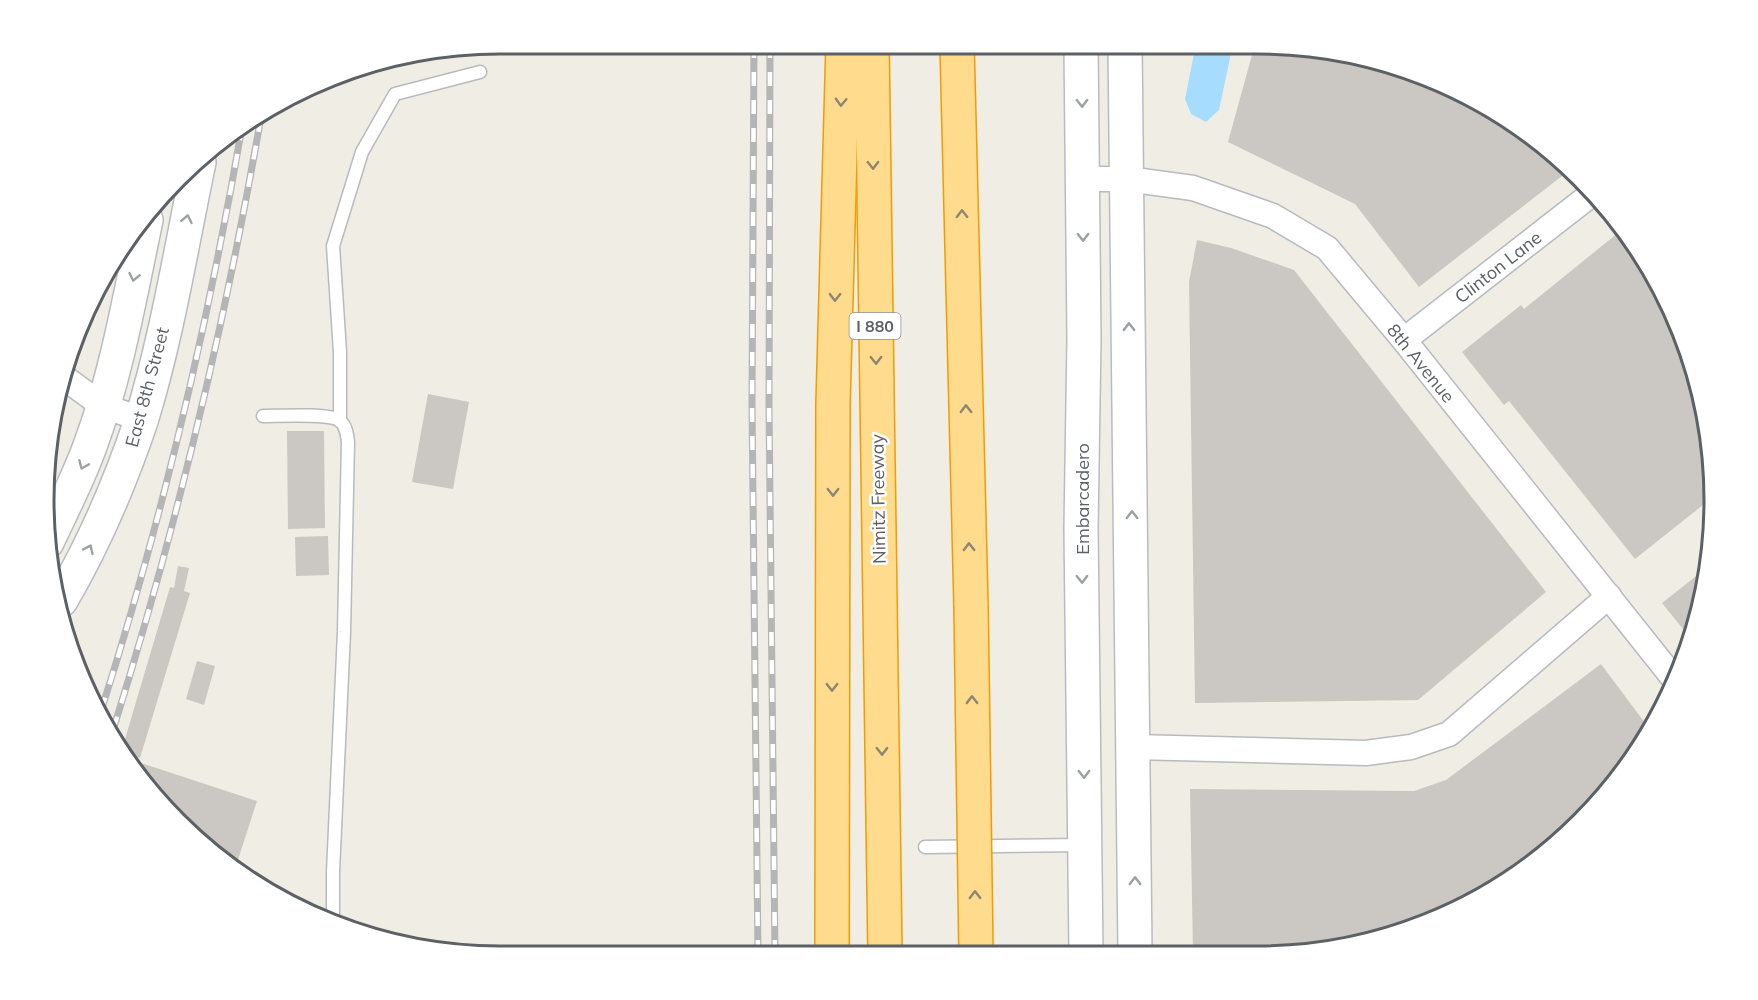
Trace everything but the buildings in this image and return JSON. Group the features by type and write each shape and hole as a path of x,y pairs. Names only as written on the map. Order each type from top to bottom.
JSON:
{"highway":[{"path":"832,946 833,404 843,54"},
{"name":"Nimitz Freeway","path":"872,54 885,946"},
{"path":"957,54 971,605 976,946"}],"main road":[{"name":"Embarcadero","path":"1081,54 1084,339 1081,528 1086,946"},
{"path":"1125,54 1135,946"},
{"name":"East 8th Street","path":"64,594 107,510 141,419 158,358 196,174"},
{"name":"East 8th Street","path":"55,524 90,446 104,406 143,232"}],"street":[{"name":"8th Avenue","path":"1083,179 1127,180 1193,188 1273,216 1327,248 1404,340 1670,672"},
{"name":"Clinton Lane","path":"1404,340 1586,199"},
{"path":"70,382 104,406 141,419"},
{"path":"1134,747 1366,753 1411,747 1449,734 1609,596"}],"lane":[{"path":"340,421 340,352 333,246 362,152 395,94 480,72"},
{"path":"263,416 328,417 340,421 346,429 348,441 344,632 333,913"},
{"path":"925,847 1085,845"}],"water":[{"path":"1194,54 1231,54 1219,110 1206,122 1191,114 1185,99"}],"railway":[{"path":"754,54 752,405 758,946"},
{"path":"770,54 769,407 775,946"},
{"path":"115,724 158,579 197,426 232,272 260,124"},
{"path":"103,703 144,567 182,422 214,275 240,137"}]}
